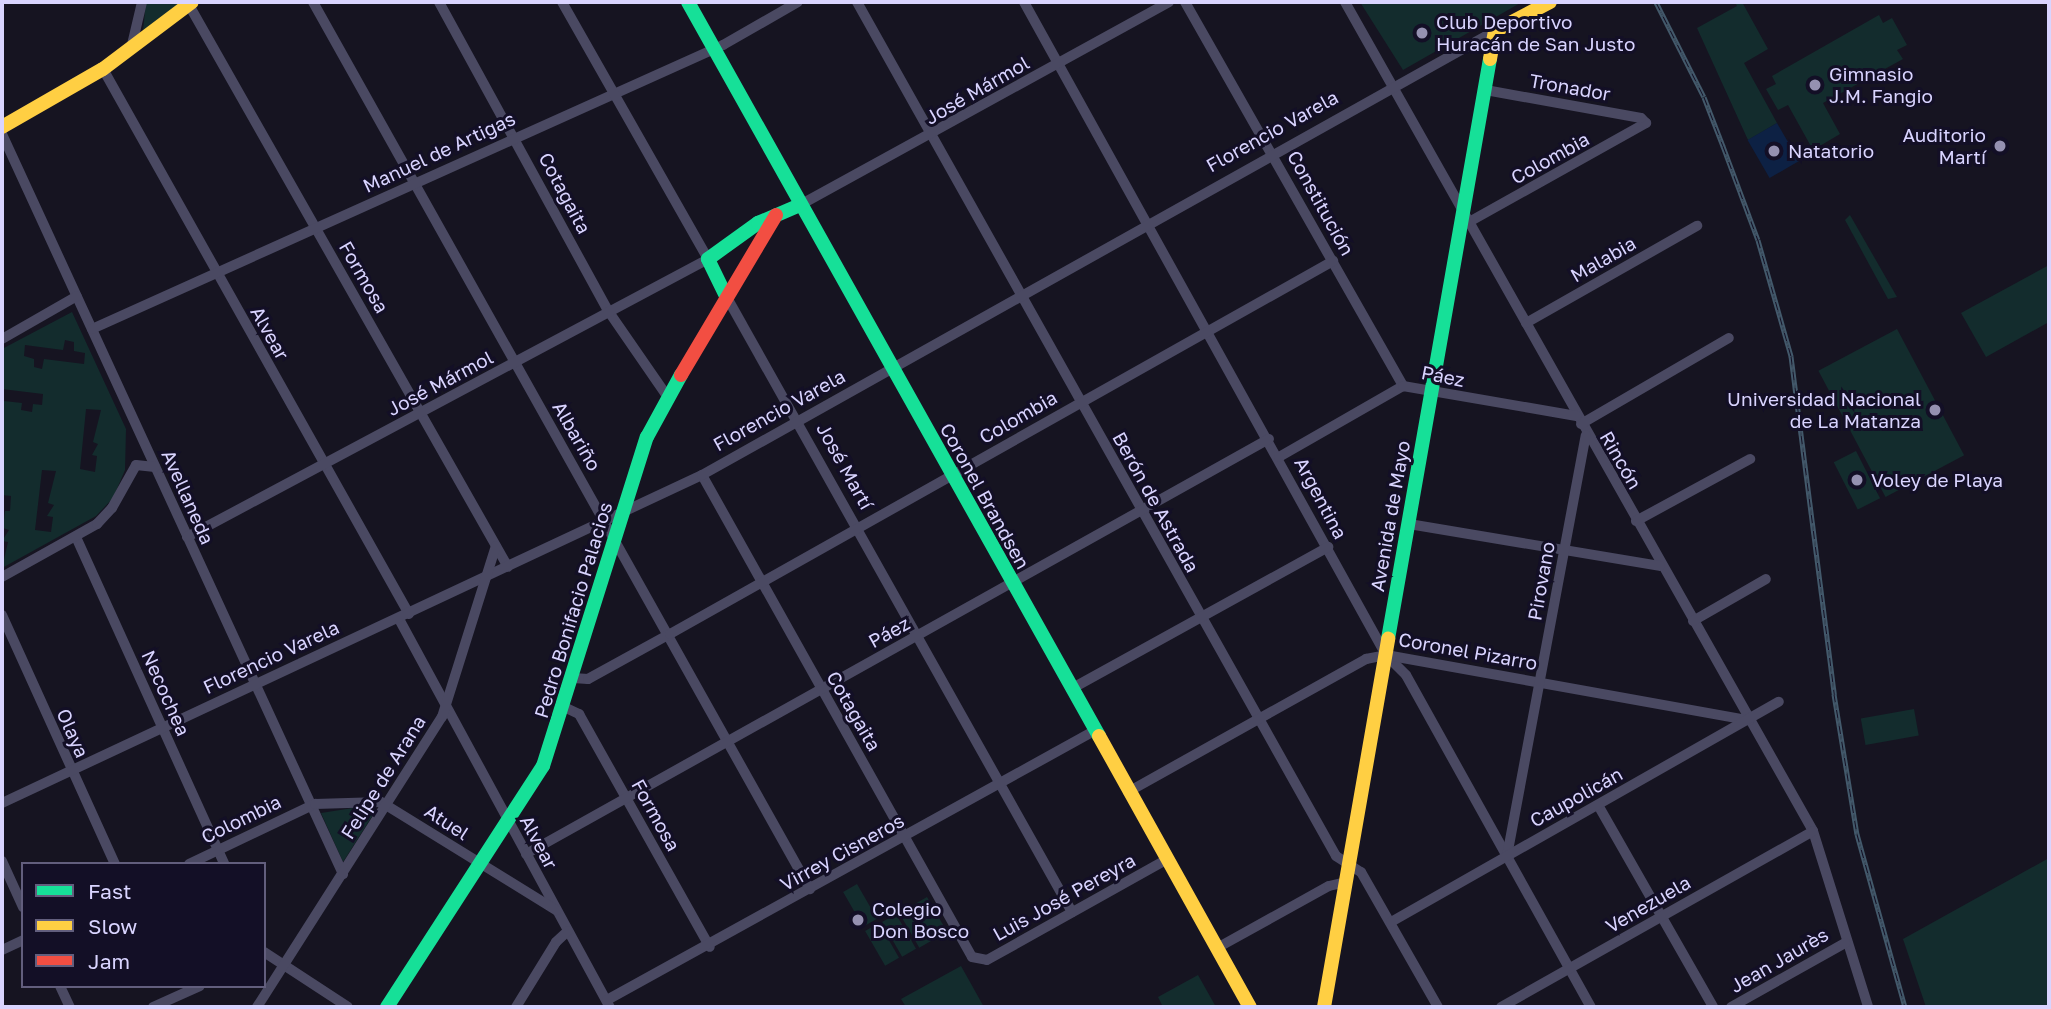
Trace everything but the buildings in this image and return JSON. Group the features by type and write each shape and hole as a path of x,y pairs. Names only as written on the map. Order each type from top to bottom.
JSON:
{"street":[{"path":"131,49 142,2"},
{"name":"Albariño","path":"313,2 670,634 810,889"},
{"name":"Cotagaita","path":"439,2 609,312 667,396"},
{"name":"José Martí","path":"562,2 1072,912"},
{"name":"Coronel Brandsen","path":"688,2 1250,1007"},
{"name":"Manuel de Artigas","path":"92,329 715,48 798,2"},
{"name":"Berón de Astrada","path":"857,2 1336,856 1361,873 1438,1007"},
{"name":"Argentina","path":"1024,2 1279,457 1386,655 1406,675 1591,1007"},
{"name":"José Mármol","path":"800,205 931,136 1169,2"},
{"name":"Constitución","path":"1185,2 1403,386"},
{"name":"Rincón","path":"1345,2 1586,435 1813,831 1845,943 1868,1007"},
{"name":"Florencio Varela","path":"2,803 622,516 702,475 1393,85 1550,2"},
{"path":"2,127 103,69 191,3"},
{"name":"Formosa","path":"191,3 508,567"},
{"name":"Avenida de Mayo","path":"1324,1007 1431,392 1466,216 1495,32"},
{"name":"Alvear","path":"103,69 409,614"},
{"name":"Tronador","path":"1485,90 1641,118 1646,123"},
{"name":"Colombia","path":"1466,216 1646,123"},
{"name":"Avellaneda","path":"2,134 309,806 343,874"},
{"path":"708,259 776,215 800,205"},
{"name":"Pedro Bonifacio Palacios","path":"387,1007 543,766 573,678 642,447 667,396 725,294 776,215"},
{"name":"Malabia","path":"1526,323 1697,226"},
{"name":"José Mármol","path":"187,537 708,259"},
{"name":"Colombia","path":"573,678 588,679 670,634 1332,261"},
{"path":"2,339 77,296"},
{"path":"1579,420 1729,338"},
{"name":"Páez","path":"1279,457 1403,386 1579,420"},
{"name":"Pirovano","path":"1507,856 1586,435"},
{"name":"Páez","path":"526,854 627,800 1269,439"},
{"path":"1636,521 1749,459"},
{"path":"2,577 76,537 112,508 133,467 155,467"},
{"name":"Cotagaita","path":"702,475 972,957 979,961"},
{"path":"1409,524 1660,566"},
{"name":"Necochea","path":"76,537 224,862"},
{"name":"Felipe de Arana","path":"257,1007 447,707 496,546"},
{"path":"1071,690 1328,547"},
{"path":"1693,621 1766,579"},
{"name":"Olaya","path":"2,615 114,862"},
{"name":"Alvear","path":"399,619 609,1004"},
{"name":"Coronel Pizarro","path":"1128,792 1366,659 1386,655 1749,720"},
{"name":"Caupolicán","path":"1391,922 1779,702"},
{"name":"Formosa","path":"564,707 579,713 710,947"},
{"name":"Virrey Cisneros","path":"609,1004 1094,731"},
{"path":"309,806 372,801 387,804"},
{"name":"Atuel","path":"387,804 556,910"},
{"path":"1598,805 1659,917 1713,1007"},
{"name":"Colombia","path":"193,862 309,806"},
{"name":"Venezuela","path":"1501,1007 1813,831"},
{"name":"Luis José Pereyra","path":"979,961 1166,860"},
{"path":"2,861 21,903"},
{"path":"1217,948 1329,886 1346,882"},
{"path":"516,1007 568,931"},
{"path":"2,950 21,941"},
{"name":"Jean Jaurès","path":"1731,1007 1845,943"},
{"path":"266,956 348,1007"},
{"path":"61,988 70,1007"},
{"path":"172,988 176,997"},
{"path":"153,1007 196,988"}],"green space":[{"path":"146,2 181,2 143,31"},
{"name":"Club Deportivo Huracán de San Justo","path":"1360,2 1522,2 1403,70"},
{"path":"1735,2 1742,2 1768,49 1744,63 1777,123 1748,140 1697,28 1737,6"},
{"name":"Gimnasio J.M. Fangio","path":"1879,15 1883,23 1892,18 1907,45 1897,50 1903,59 1823,103 1840,134 1813,150 1788,105 1778,110 1766,89 1776,84 1772,76"},
{"path":"1850,215 1897,297 1888,299 1845,220"},
{"path":"2049,265 2049,322 1986,357 1961,313"},
{"path":"72,312 126,429 125,470 113,498 96,516 2,568 8,542 2,541 9,530 3,528 5,511 10,511 11,496 2,495 2,409 4,401 22,403 21,410 32,412 33,404 42,405 43,394 2,389 2,349","holes":["65,340 74,342 74,351 85,353 84,364 44,359 42,369 34,367 34,359 24,356 25,345 63,350","86,409 101,410 93,442 98,444 92,455 97,456 95,472 80,469","42,470 56,471 48,503 54,505 47,516 53,517 51,532 35,530"]},
{"path":"1897,329 1964,455 1886,497 1818,371"},
{"name":"Voley de Playa","path":"1856,451 1880,498 1858,510 1834,462"},
{"path":"1914,709 1919,736 1866,745 1861,718"},
{"path":"372,805 376,810 343,862 321,813"},
{"path":"2049,858 2049,1007 1926,1007 1903,939"},
{"path":"857,884 877,919 863,927 843,892"},
{"path":"927,897 947,932 919,948 899,913"},
{"path":"896,914 916,949 902,957 882,922"},
{"path":"879,923 899,958 885,966 865,931"},
{"path":"961,966 984,1007 906,1007 901,999"},
{"path":"1198,975 1216,1007 1163,1007 1158,997"}],"water":[{"name":"Natatorio","path":"1777,123 1799,161 1770,178 1748,140"}],"railway":[{"path":"1656,2 1704,97 1723,146 1758,240 1791,356 1834,694 1857,834 1905,1007"}],"traffic: fast":[{"path":"688,2 1099,736"},
{"path":"1388,639 1490,59"},
{"path":"725,294 708,259 758,223 800,205"},
{"path":"387,1007 543,766 647,437 681,375"}],"traffic: slow":[{"path":"2,127 103,69 192,2"},
{"path":"1490,59 1495,31 1550,2"},
{"path":"1324,1007 1388,639"},
{"path":"1099,736 1250,1007"}],"traffic: jam":[{"path":"681,375 776,215"}],"place":[{"name":"Club Deportivo Huracán de San Justo","path":"1422,33"},
{"name":"Gimnasio J.M. Fangio","path":"1815,85"},
{"name":"Auditorio Martí","path":"2000,146"},
{"name":"Natatorio","path":"1774,151"},
{"name":"Universidad Nacional de La Matanza","path":"1935,410"},
{"name":"Voley de Playa","path":"1857,480"},
{"name":"Colegio Don Bosco","path":"858,920"}]}
